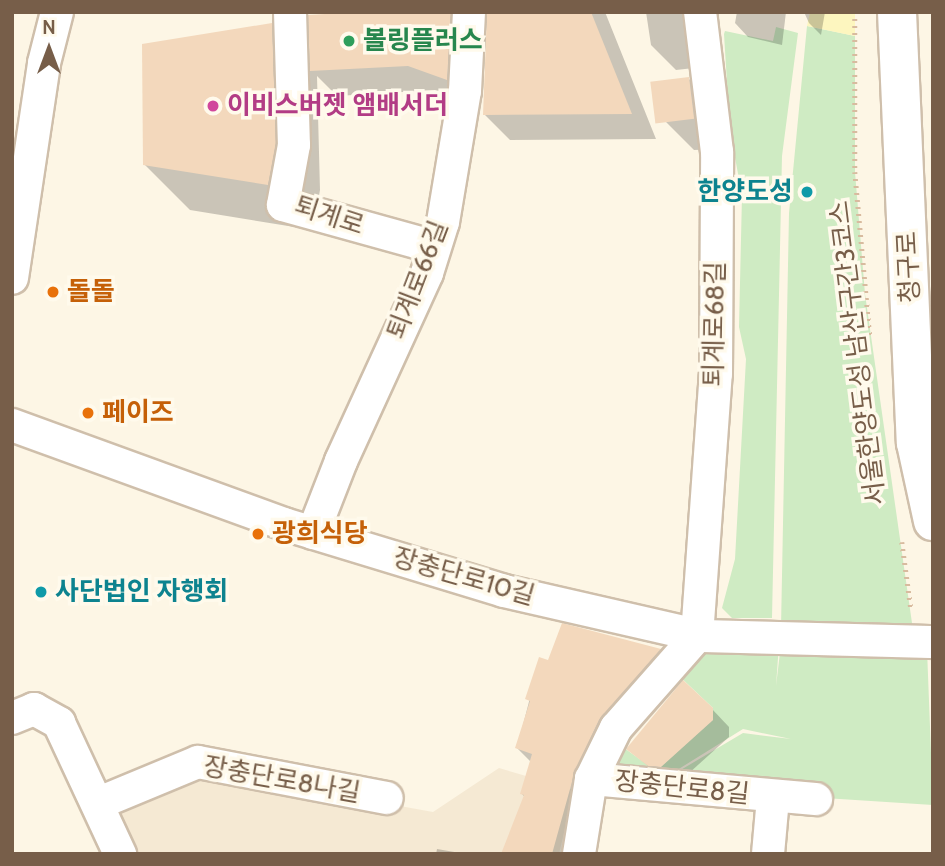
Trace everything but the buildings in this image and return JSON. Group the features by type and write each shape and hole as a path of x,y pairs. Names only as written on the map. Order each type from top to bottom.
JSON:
{"street":[{"path":"12,278 44,63 57,12"},
{"name":"퇴계로","path":"290,12 294,145 283,205 435,247"},
{"name":"퇴계로66길","path":"313,533 435,247 465,91 469,12"},
{"name":"퇴계로68길","path":"696,636 716,374 717,165 699,12"},
{"name":"청구로","path":"897,12 916,443 916,524"},
{"name":"장충단로10길","path":"12,425 313,533 504,591 696,636 933,642"},
{"name":"장충단로8길","path":"579,854 591,779 616,728 696,636"},
{"path":"12,718 34,709 59,723 99,803 120,854"},
{"name":"장충단로8나길","path":"99,803 198,762 387,798"},
{"name":"장충단로8길","path":"591,779 773,798 816,799"},
{"name":"장충단로8길","path":"768,854 773,798"}],"path":[{"name":"서울한양도성 남산구간3코스","path":"855,12 855,172 871,342"},
{"name":"서울한양도성 남산구간3코스","path":"912,618 916,524"}],"shaded area":[{"path":"499,768 574,790 559,854 132,854 112,807 196,769 433,812"}],"green space":[{"path":"807,26 855,36 855,172 865,294 913,630 781,627 789,213"},
{"path":"776,27 798,33 782,156 772,618 732,618 722,608 735,559 746,359 739,327 742,195 730,131 724,34 725,31 773,41"},
{"path":"701,643 779,644 776,686 781,644 927,649 933,805 652,787 743,733 791,739 743,729 653,785 602,777 620,745 656,771 713,720 713,708 677,674"}],"sand":[{"path":"810,12 855,12 855,36 807,26"}],"place":[{"name":"볼링플러스","path":"349,41"},
{"name":"이비스버젯 앰배서더","path":"213,106"},
{"name":"한양도성","path":"807,192"},
{"name":"돌돌","path":"53,292"},
{"name":"페이즈","path":"88,413"},
{"name":"광희식당","path":"258,534"},
{"name":"사단법인 자행회","path":"41,592"}]}
